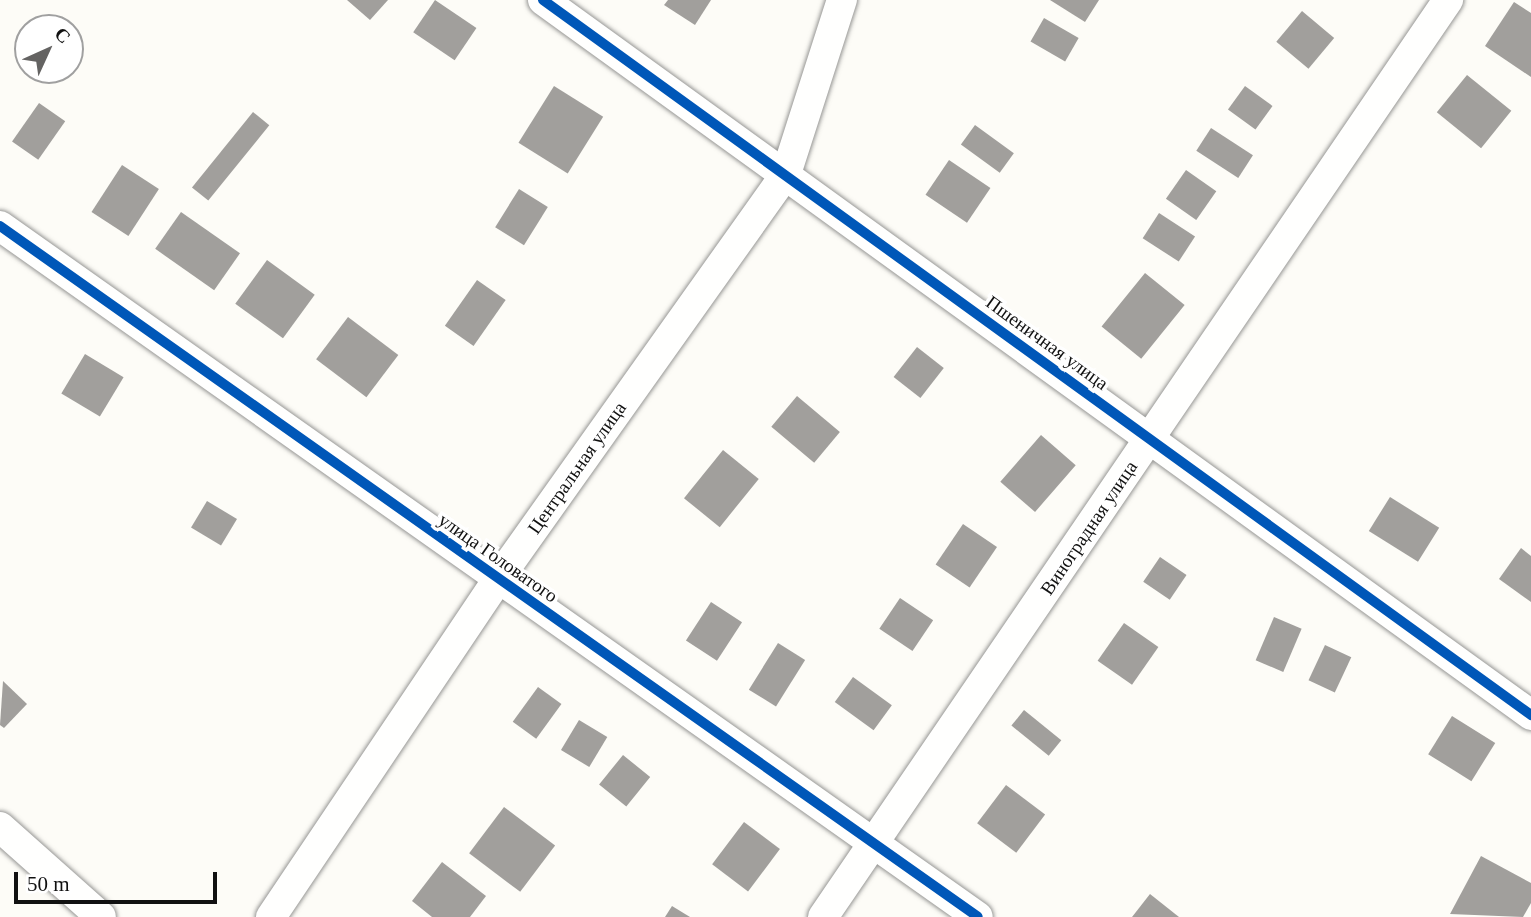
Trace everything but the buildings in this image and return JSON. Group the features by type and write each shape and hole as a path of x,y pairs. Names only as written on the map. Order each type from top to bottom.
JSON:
{"street":[{"name":"Пшеничная улица","path":"543,0 1531,715"},
{"name":"Центральная улица","path":"271,917 498,579 786,174 842,0"},
{"name":"Виноградная улица","path":"823,917 1448,0"},
{"name":"улица Головатого","path":"0,226 498,579 875,841 978,917"},
{"path":"0,827 101,917"}],"cycle path":[{"path":"543,0 1531,715"},
{"path":"0,226 978,917"}]}
